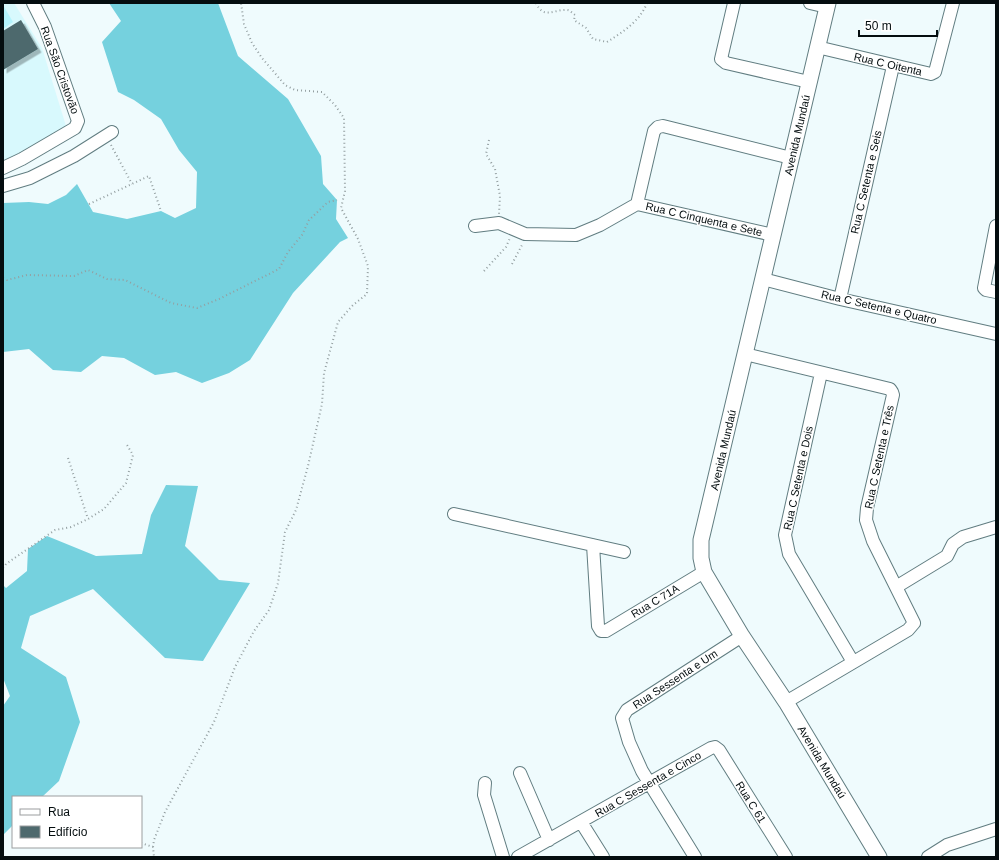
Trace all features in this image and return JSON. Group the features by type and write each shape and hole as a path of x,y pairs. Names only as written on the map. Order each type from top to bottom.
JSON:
{"street":[{"name":"Rua São Cristovão","path":"3,168 22,159 75,128 78,121 45,27 33,3"},
{"path":"734,3 721,59 726,63 809,82"},
{"path":"810,3 827,5"},
{"name":"Rua C Oitenta","path":"818,47 892,66 931,74 935,72 953,3"},
{"name":"Avenida Mundaú","path":"827,5 701,540 700,558 704,572 742,636 786,702 879,857"},
{"name":"Rua C Setenta e Seis","path":"840,298 892,66"},
{"name":"Rua C Cinquenta e Sete","path":"773,235 637,204 654,131 658,126 663,126 791,158"},
{"path":"3,186 30,178 74,156 109,134"},
{"path":"475,226 498,223 519,232 576,235 600,225 637,204"},
{"path":"996,226 984,288 986,290 996,292"},
{"name":"Rua C Setenta e Quatro","path":"763,279 996,334"},
{"name":"Rua C Setenta e Três","path":"745,354 890,389 892,392 893,395 867,508 866,520 873,541 914,623 908,630 853,662"},
{"name":"Rua C Setenta e Dois","path":"821,373 785,535 789,554 853,662"},
{"path":"454,514 624,552"},
{"path":"896,587 947,556 953,544 963,538 996,527"},
{"name":"Rua C 71A","path":"593,545 598,626 601,631 606,631 704,572"},
{"name":"Rua Sessenta e Um","path":"695,857 648,783 629,742 622,718 627,710 742,636"},
{"path":"786,702 853,662"},
{"name":"Rua C Sessenta e Cinco","path":"518,857 648,783 715,747"},
{"name":"Rua C 61","path":"715,747 719,750 786,857"},
{"path":"520,773 549,840"},
{"path":"485,783 484,795 503,857"},
{"name":"Rua C Sessenta e Cinco","path":"581,822 603,857"},
{"path":"928,857 947,845 996,829"}],"path":[{"path":"154,857 153,847 165,812 214,722 235,667 254,631 268,610 278,583 285,532 296,510 308,466 322,404 324,373 338,322 353,305 367,294 368,266 358,239 341,208 345,191 344,118 335,105 322,92 295,90 285,85 262,58 252,43 244,24 241,3"},
{"path":"536,3 539,9 545,12 553,13 567,10 570,11 575,15 574,20 586,28 593,39 608,42 625,31 643,12 647,3"},
{"path":"109,134 132,184"},
{"path":"489,140 486,154 495,169 500,196 498,223"},
{"path":"89,204 148,176 160,211"},
{"path":"3,278 7,280 27,275 74,276 88,270 107,279 125,280 171,303 197,308 219,299 279,269 288,252 302,235 309,220 328,202 337,200"},
{"path":"512,264 522,243 519,232"},
{"path":"484,271 519,232"},
{"path":"3,568 6,564 55,530 71,527 104,509 126,482 133,455 127,445"},
{"path":"68,458 88,519"},
{"path":"142,843 153,847"}],"shaded area":[{"path":"3,3 14,3 42,48 66,126 3,164"},
{"path":"109,3 218,3 238,56 288,99 321,156 323,184 337,200 336,219 348,238 340,242 293,293 250,360 229,373 202,383 176,372 155,375 124,358 102,356 81,372 53,370 29,349 3,352 3,203 29,202 48,204 66,195 77,184 93,212 127,219 161,211 175,218 196,208 197,172 179,150 161,119 134,100 118,92 102,42 121,21"},
{"path":"3,5 13,22 3,29"},
{"path":"166,485 198,486 185,546 219,580 250,583 203,661 165,658 93,589 30,616 21,648 66,677 80,722 59,781 43,796 12,796 12,826 3,835 3,706 10,696 3,678 3,585 6,588 27,571 28,549 47,536 96,556 142,554 151,515"}],"building":[{"path":"21,20 38,49 3,70 3,31"}]}
